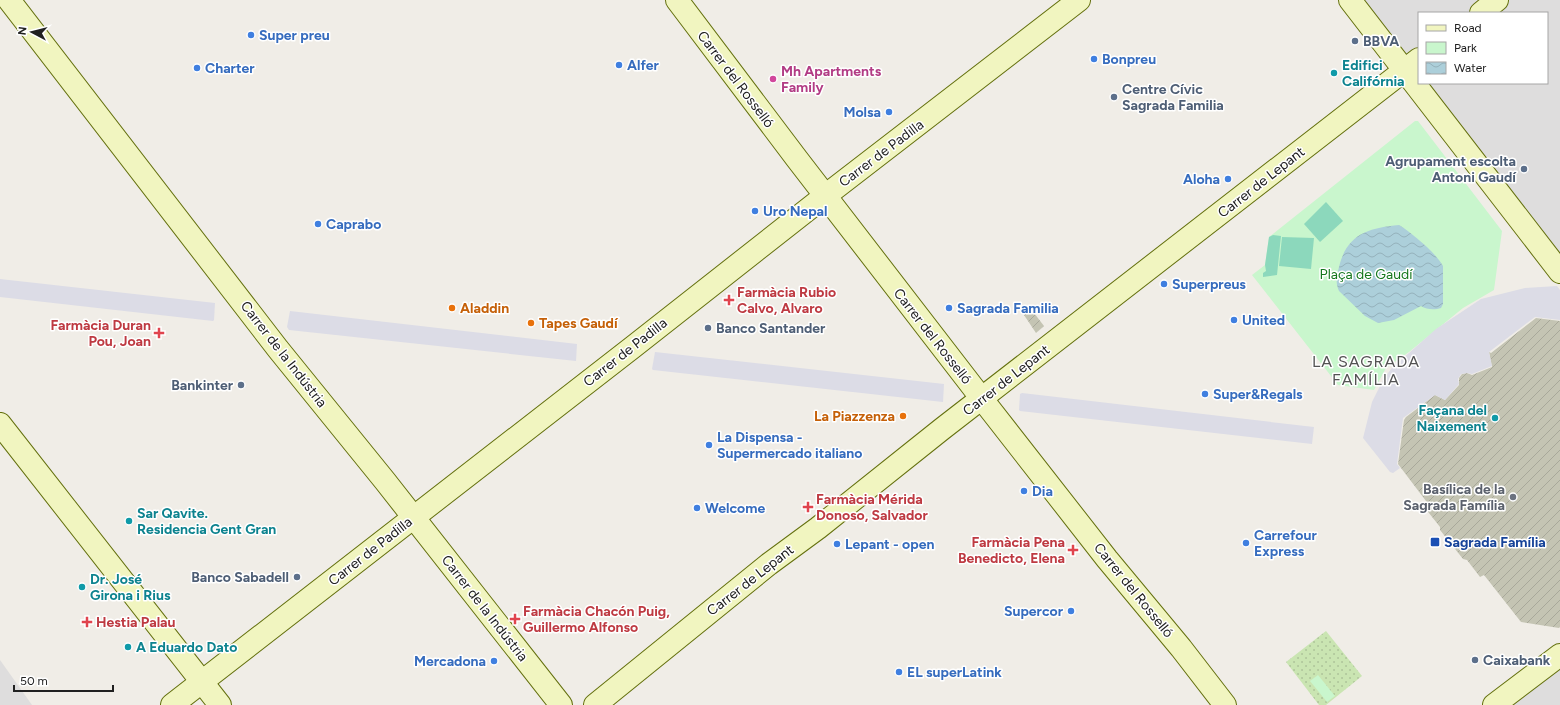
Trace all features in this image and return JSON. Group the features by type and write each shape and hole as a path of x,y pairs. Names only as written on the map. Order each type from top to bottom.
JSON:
{"main road":[{"name":"Carrer de la Indústria","path":"9,0 278,349 414,517 561,705"},
{"name":"Carrer del Rosselló","path":"677,0 825,196 982,399 1107,559 1181,648 1225,705"},
{"name":"Carrer de Padilla","path":"172,705 1079,0"},
{"path":"1350,0 1411,65 1418,75"},
{"path":"1482,12 1497,0"},
{"name":"Carrer de Lepant","path":"595,705 769,564 818,528 1411,65"},
{"path":"1425,84 1560,272"},
{"path":"0,424 220,705"},
{"path":"1494,705 1560,655"}],"shaded area":[{"path":"1350,0 1560,0 1560,272"},
{"path":"0,279 215,303 214,320 0,297"},
{"path":"1557,286 1560,290 1560,320 1535,317 1489,352 1492,366 1472,374 1461,374 1458,379 1459,384 1445,400 1435,395 1403,418 1397,464 1400,468 1393,473 1390,472 1363,438 1372,402 1383,380 1391,369 1436,329 1481,299 1525,288"},
{"path":"1031,309 1044,326 1036,333 1024,315"},
{"path":"290,311 577,344 576,361 289,330 287,327"},
{"path":"1536,318 1560,321 1559,628 1521,622 1484,575 1480,577 1467,560 1463,559 1440,530 1440,527 1425,508 1429,505 1398,464 1404,420 1406,417 1435,395 1445,400 1459,385 1459,378 1462,374 1467,373 1472,375 1492,367 1489,352 1491,353"},
{"path":"655,352 944,384 943,402 653,370"},
{"path":"1022,393 1314,427 1312,444 1020,411 1020,394"},
{"path":"1560,655 1560,705 1494,705"},
{"path":"0,660 32,705 0,705"}],"green space":[{"name":"Plaça de Gaudí","path":"1415,121 1418,121 1502,231 1494,290 1463,308 1409,352 1386,368 1374,390 1338,385 1252,275 1265,265 1269,237"},
{"path":"1326,202 1343,221 1320,242 1304,224"},
{"path":"1273,235 1281,236 1277,275 1263,277 1263,273 1266,271 1265,265 1269,237"},
{"path":"1282,237 1314,238 1311,269 1279,266"},
{"path":"1326,631 1362,676 1326,705 1319,705 1286,662"},
{"path":"1318,675 1335,696 1327,702 1310,681"}],"water":[{"path":"1399,225 1435,255 1443,266 1443,304 1441,308 1436,309 1428,309 1421,306 1394,320 1378,323 1365,316 1339,291 1337,282 1339,267 1347,247 1360,235 1378,228"}],"place":[{"name":"Super preu","path":"251,35"},
{"name":"BBVA","path":"1355,41"},
{"name":"Bonpreu","path":"1094,59"},
{"name":"Alfer","path":"619,65"},
{"name":"Charter","path":"197,68"},
{"name":"Edifici Califórnia","path":"1334,73"},
{"name":"Mh Apartments Family","path":"773,79"},
{"name":"Centre Cívic Sagrada Familia","path":"1114,97"},
{"name":"Molsa","path":"889,112"},
{"name":"Agrupament escolta Antoni Gaudí","path":"1524,169"},
{"name":"Aloha","path":"1228,179"},
{"name":"Uro Nepal","path":"755,211"},
{"name":"Caprabo","path":"318,224"},
{"name":"Superpreus","path":"1164,284"},
{"name":"Farmàcia Rubio Calvo, Alvaro","path":"729,300"},
{"name":"Aladdin","path":"452,308"},
{"name":"Sagrada Familia","path":"949,308"},
{"name":"United","path":"1234,320"},
{"name":"Tapes Gaudí","path":"531,323"},
{"name":"Banco Santander","path":"708,328"},
{"name":"Farmàcia Duran Pou, Joan","path":"159,333"},
{"name":"Bankinter","path":"241,385"},
{"name":"Super&Regals","path":"1205,394"},
{"name":"La Piazzenza","path":"903,416"},
{"name":"Façana del Naixement","path":"1495,418"},
{"name":"La Dispensa - Supermercado italiano","path":"709,445"},
{"name":"Dia","path":"1024,491"},
{"name":"Basílica de la Sagrada Família","path":"1513,497"},
{"name":"Farmàcia Mérida Donoso, Salvador","path":"808,507"},
{"name":"Welcome","path":"697,508"},
{"name":"Sar Qavite. Residencia Gent Gran","path":"129,521"},
{"name":"Sagrada Família","path":"1435,542"},
{"name":"Carrefour Express","path":"1246,543"},
{"name":"Lepant - open","path":"837,544"},
{"name":"Farmàcia Pena Benedicto, Elena","path":"1073,550"},
{"name":"Banco Sabadell","path":"297,577"},
{"name":"Dr. José Girona i Rius","path":"82,587"},
{"name":"Supercor","path":"1071,611"},
{"name":"Farmàcia Chacón Puig, Guillermo Alfonso","path":"515,619"},
{"name":"Hestia Palau","path":"87,622"},
{"name":"A Eduardo Dato","path":"128,647"},
{"name":"Caixabank","path":"1475,660"},
{"name":"Mercadona","path":"494,661"},
{"name":"EL superLatink","path":"899,672"}],"district":[{"name":"LA SAGRADA FAMÍLIA","path":"1366,370"}]}
